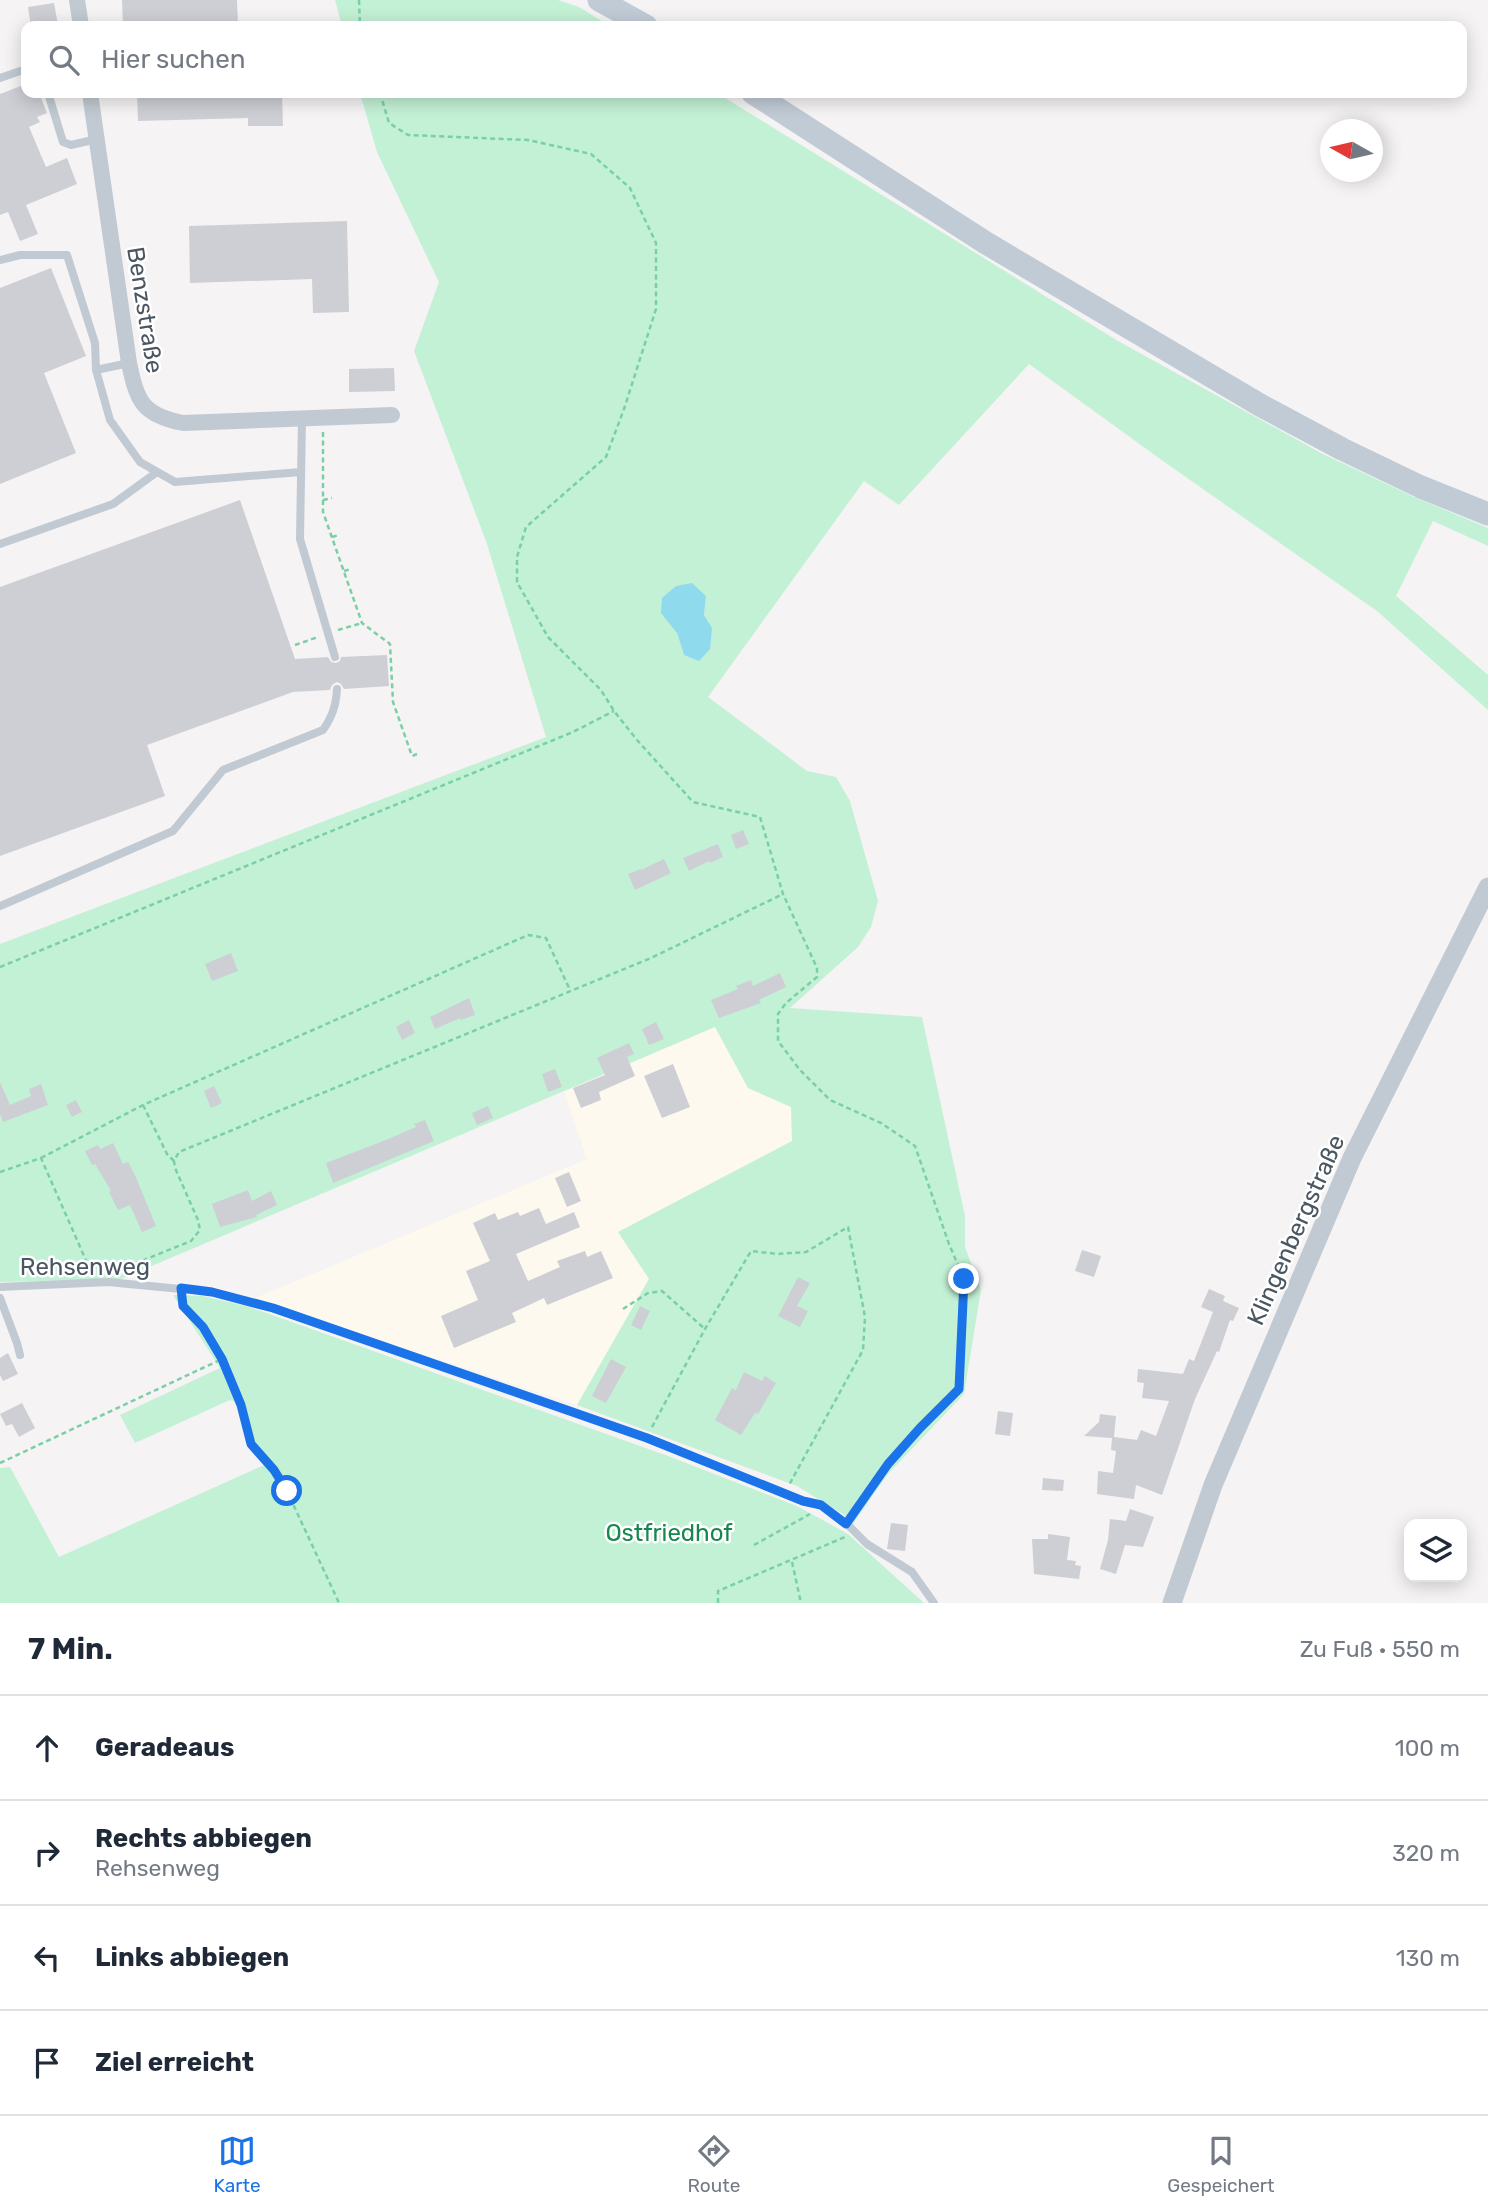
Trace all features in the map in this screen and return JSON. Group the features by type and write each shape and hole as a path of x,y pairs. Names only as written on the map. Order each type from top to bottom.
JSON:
{"main road":[{"path":"599,0 637,21"},
{"path":"761,98 986,243 1260,405 1410,482 1488,514"}],"street":[{"path":"77,0 80,21"},
{"name":"Benzstraße","path":"91,98 129,363 135,392 148,410 164,419 183,423 392,415"},
{"name":"Klingenbergstraße","path":"1172,1603 1213,1485 1352,1158 1488,887"}],"lane":[{"path":"0,78 21,71"},
{"path":"50,98 63,142 71,145 97,139"},
{"path":"0,260 20,255 67,254 95,343 96,370 110,421 140,462 175,482 301,472"},
{"path":"96,370 129,363"},
{"path":"302,419 300,538 335,657"},
{"path":"0,544 113,504 157,472"},
{"path":"0,906 173,831 223,770 323,730 332,718 337,689"},
{"name":"Rehsenweg","path":"0,1287 108,1282 212,1292 273,1308 647,1438 783,1494 821,1505 867,1544 912,1572 934,1603"},
{"path":"0,1298 20,1354"}],"path":[{"path":"359,0 360,21"},
{"path":"382,98 389,123 408,135 528,140 591,154 630,188 656,243 656,309 606,457 526,527 517,557 517,582 548,637 601,690 637,740 694,803 760,817 783,894 817,968 817,976 786,1003 778,1014 778,1041 800,1070 830,1100 881,1123 915,1146 964,1279 959,1389 888,1464 846,1524"},
{"path":"323,418 323,512 362,623 390,644"},
{"path":"323,500 332,498"},
{"path":"332,537 339,535"},
{"path":"344,572 351,569"},
{"path":"357,606 363,604"},
{"path":"330,633 362,623"},
{"path":"295,645 312,639"},
{"path":"390,644 396,642"},
{"path":"390,644 393,702 412,756 417,754"},
{"path":"392,681 399,680"},
{"path":"0,967 573,732 614,711"},
{"path":"400,721 406,719"},
{"path":"108,1282 118,1271 191,1241 200,1230 175,1168 174,1161 178,1152 651,958 783,894"},
{"path":"0,1172 41,1158 143,1105 528,935 547,938 570,990"},
{"path":"143,1105 167,1154 174,1161"},
{"path":"41,1158 88,1265 91,1283"},
{"path":"647,1438 705,1329 751,1251 778,1254 806,1252 848,1227 865,1317 863,1350 783,1494"},
{"path":"181,1288 183,1306 203,1327 222,1359 241,1405 251,1444 274,1470 287,1491 338,1603"},
{"path":"623,1309 648,1293 662,1291 705,1329"},
{"path":"0,1463 222,1359"},
{"path":"754,1545 805,1518 821,1505"},
{"path":"718,1603 718,1591 845,1538"},
{"path":"792,1561 801,1603"}],"shaded area":[{"path":"715,1027 748,1088 791,1107 792,1141 618,1232 649,1278 577,1405 253,1299 587,1159 564,1092"}],"green space":[{"path":"335,0 558,0 579,7 602,21 341,21"},
{"path":"361,98 725,98 1118,341 1321,453 1488,528 1488,546 1433,521 1396,596 1488,675 1488,710 1377,611 1029,364 899,505 864,481 708,697 807,771 836,777 850,801 878,901 871,927 858,947 790,1008 922,1017 965,1216 965,1247 981,1290 964,1394 887,1475 853,1524 846,1516 797,1486 577,1405 649,1279 618,1232 792,1141 791,1107 748,1088 715,1027 121,1279 0,1282 0,944 546,737 486,541 414,351 439,282 377,152","holes":["706,596 704,615 712,628 684,655 677,633"]},
{"name":"Ostfriedhof","path":"173,1295 203,1296 250,1307 668,1456 797,1506 848,1534 924,1603 0,1603 0,1468 10,1467 59,1557 271,1462 254,1441 244,1404 230,1400 135,1443 120,1415 220,1368"}],"water":[{"path":"692,583 706,596 704,615 712,628 710,649 699,661 684,655 677,633 661,613 662,598 676,586"}],"building":[{"path":"122,0 237,0 238,21 123,21"},
{"path":"54,3 57,21 30,21 28,7"},
{"path":"21,86 21,98 41,98 47,113 37,117 40,122 29,127 46,167 67,158 77,184 26,205 38,234 20,241 8,212 0,215 0,94"},
{"path":"137,98 282,98 283,126 248,126 248,118 138,121"},
{"path":"347,221 349,312 313,313 312,279 190,283 189,226"},
{"path":"51,268 86,356 44,373 76,453 0,484 0,288"},
{"path":"394,368 395,391 349,392 349,369"},
{"path":"240,500 295,659 328,657 331,662 336,663 341,657 387,655 389,686 344,689 337,682 330,690 293,692 147,745 165,796 0,856 0,587"},
{"path":"743,830 749,844 736,849 731,835"},
{"path":"718,844 723,857 689,871 683,858"},
{"path":"664,859 671,873 635,890 628,874"},
{"path":"231,953 238,971 212,981 205,964"},
{"path":"780,973 786,987 759,1000 761,1003 719,1018 711,1000 738,989 736,986 751,980 753,986"},
{"path":"469,998 475,1015 461,1020 460,1018 435,1029 430,1017"},
{"path":"409,1020 415,1033 402,1040 396,1027"},
{"path":"656,1022 664,1039 649,1045 642,1029"},
{"path":"629,1043 634,1054 627,1057 635,1076 599,1092 601,1100 581,1108 573,1088 605,1075 597,1058"},
{"path":"673,1064 690,1107 662,1118 644,1076"},
{"path":"555,1069 562,1087 548,1092 542,1074"},
{"path":"0,1082 10,1105 31,1096 29,1089 41,1084 48,1105 3,1122 0,1114"},
{"path":"214,1086 222,1103 211,1108 204,1091"},
{"path":"76,1100 82,1112 72,1117 66,1105"},
{"path":"488,1106 493,1118 477,1125 472,1113"},
{"path":"425,1120 434,1141 333,1183 326,1163 416,1127 414,1124"},
{"path":"113,1143 123,1164 128,1162 135,1175 156,1226 142,1232 130,1205 118,1210 109,1192 111,1191 85,1151 98,1145 100,1149"},
{"path":"569,1172 581,1201 567,1207 555,1178"},
{"path":"248,1190 252,1201 271,1191 277,1205 256,1215 257,1217 220,1227 212,1204"},
{"path":"539,1208 546,1224 574,1212 580,1227 516,1254 528,1281 560,1267 557,1261 585,1251 587,1257 601,1251 613,1278 547,1305 544,1298 512,1313 516,1322 454,1348 441,1316 478,1300 466,1271 490,1261 473,1223 495,1213 498,1220 518,1212 520,1216"},
{"path":"1082,1250 1101,1256 1094,1277 1075,1271"},
{"path":"798,1277 810,1283 797,1306 808,1311 800,1327 778,1316"},
{"path":"1209,1289 1225,1296 1223,1301 1239,1308 1233,1321 1230,1320 1219,1352 1217,1351 1195,1399 1162,1495 1136,1485 1134,1499 1097,1494 1098,1471 1113,1473 1116,1451 1111,1450 1112,1438 1084,1436 1099,1422 1100,1414 1116,1416 1114,1437 1137,1440 1141,1430 1156,1436 1169,1401 1142,1398 1144,1383 1137,1382 1138,1369 1183,1374 1189,1359 1194,1361 1213,1312 1201,1307"},
{"path":"640,1306 650,1311 641,1330 631,1325"},
{"path":"8,1353 18,1374 3,1381 0,1375 0,1358"},
{"path":"611,1359 626,1367 606,1403 592,1396"},
{"path":"744,1372 762,1381 765,1376 776,1383 758,1414 755,1413 741,1435 715,1420 732,1388 736,1390"},
{"path":"22,1403 35,1428 19,1437 12,1424 6,1426 0,1414"},
{"path":"998,1411 1013,1413 1010,1436 995,1434"},
{"path":"1043,1478 1064,1480 1063,1491 1042,1490"},
{"path":"1130,1509 1154,1517 1143,1547 1125,1545 1116,1574 1100,1569 1108,1540 1110,1519 1126,1521"},
{"path":"891,1523 908,1525 905,1551 887,1549"},
{"path":"1048,1534 1070,1537 1067,1560 1076,1561 1075,1565 1081,1566 1079,1579 1034,1574 1032,1539 1048,1539"}],"route":[{"path":"287,1491 274,1470 251,1444 241,1405 222,1359 203,1327 183,1306 181,1288 212,1292 273,1308 581,1414 803,1501 821,1505 846,1524 888,1464 959,1389 964,1279"}]}
